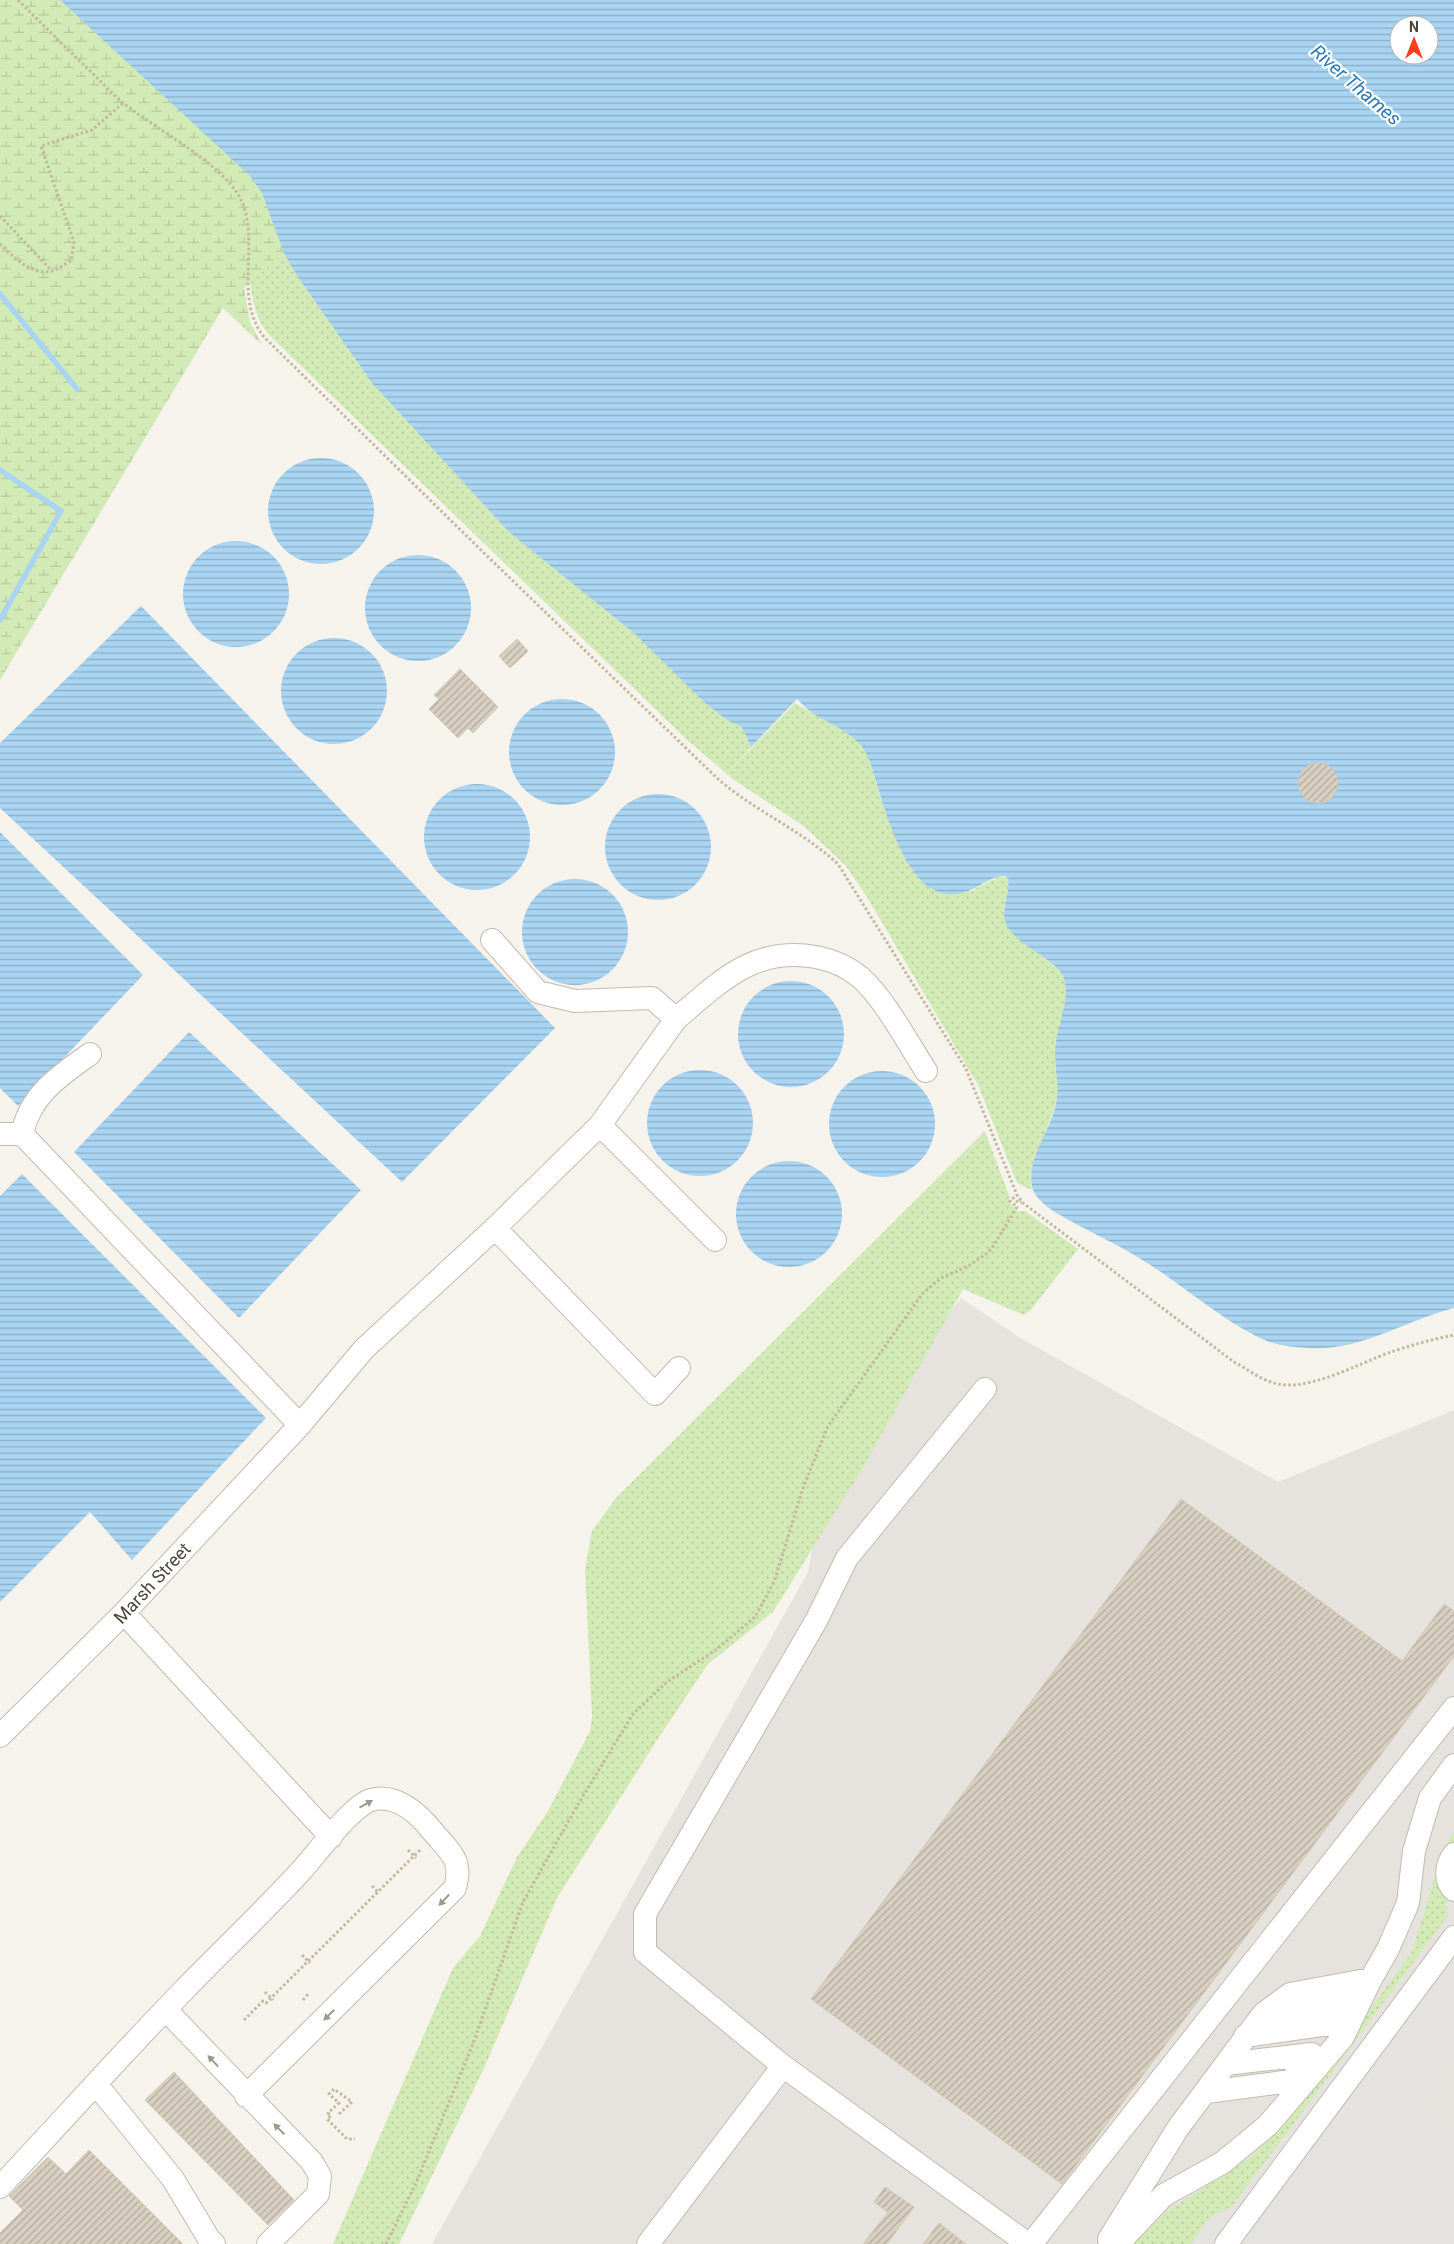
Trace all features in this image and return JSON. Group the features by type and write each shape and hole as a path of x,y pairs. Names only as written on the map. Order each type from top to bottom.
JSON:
{"street":[{"path":"492,940 538,992 575,1001 652,998 676,1019"},
{"name":"Marsh Street","path":"0,1736 124,1613 300,1425 364,1349 495,1228 600,1125 676,1019 725,978 753,962 794,954 831,960 860,977 882,1005 926,1071"},
{"path":"90,1054 41,1093 11,1134 300,1425"},
{"path":"600,1125 715,1240"},
{"path":"495,1228 655,1394 679,1368"},
{"path":"985,1389 847,1558 816,1621 645,1914 645,1952 784,2066 1030,2244 1454,1708"},
{"path":"124,1613 330,1837"},
{"path":"1118,2244 1164,2195 1222,2163 1268,2125 1343,2037 1388,1949 1408,1903 1414,1851 1430,1798 1454,1765"},
{"path":"0,2187 166,2010 300,1872 354,1812 369,1801 385,1798 401,1802 431,1829 458,1865 459,1875 455,1888 246,2096"},
{"path":"1454,1854 1448,1865 1448,1882 1454,1890"},
{"path":"1226,2244 1454,1937"},
{"path":"1207,2092 1291,2081 1371,1980"},
{"path":"1106,2244 1178,2128 1207,2092 1245,2036 1263,2014 1290,1994 1371,1980"},
{"path":"1263,2014 1355,2000"},
{"path":"166,2010 246,2096 312,2162 320,2176 318,2194 268,2244"},
{"path":"1245,2036 1336,2023"},
{"path":"1226,2064 1312,2054"},
{"path":"648,2244 784,2066"},
{"path":"96,2084 173,2179 209,2239 214,2244"}],"path":[{"path":"18,0 123,103 197,155 230,183 240,197 246,213 250,305 258,328 264,337 718,779 740,797 784,822 816,844 838,864 966,1069 1016,1195 1021,1201 1234,1362 1272,1383 1292,1386 1314,1382 1392,1352 1437,1338 1454,1335"},
{"path":"0,244 15,259 41,271 52,271 71,261 74,242 41,146 92,130 123,103"},
{"path":"0,216 52,271"},
{"path":"386,2244 416,2183 474,2041 523,1902 577,1806 633,1714 667,1682 717,1649 755,1617 774,1582 804,1485 828,1426 923,1293 941,1278 968,1266 992,1248 1018,1207 1013,1200 1019,1203 1021,1201"},
{"path":"408,1850 415,1857"},
{"path":"244,2020 264,2001 266,2003 272,1999 420,1850"},
{"path":"372,1886 378,1892"},
{"path":"302,1955 309,1962"},
{"path":"265,1992 272,1999"},
{"path":"303,2000 309,1994"},
{"path":"340,2114 352,2102 334,2089 329,2094 339,2103 328,2113 331,2116 327,2119 347,2139 355,2140"}],"shaded area":[{"path":"961,1298 1022,1339 1278,1482 1454,1410 1454,2244 432,2244 808,1572 827,1468"},
{"path":"1454,1899 1454,2051 1414,2108 1454,2139 1454,2244 1191,2244 1208,2219 1232,2206 1449,1918 1446,1909"}],"green space":[{"path":"0,0 185,0 1454,1308 1346,1345 1308,1348 1277,1344 1260,1338 1244,1329 1212,1309 1152,1266 1060,1215 1042,1202 1034,1192 1031,1176 1036,1155 1056,1104 1055,1051 1066,991 1062,974 1056,967 1021,941 1007,926 1004,914 1008,877 994,878 959,894 937,891 923,882 911,868 901,851 865,751 852,738 814,714 797,699 751,747 742,727 727,720 704,702 635,634 509,532 372,383 334,331 284,253 244,288 250,322 262,345 223,308 0,680"},
{"path":"251,230 284,253 334,331 372,383 509,532 635,634 704,702 727,720 742,727 751,747 732,768 795,703 852,736 862,746 869,758 882,802 903,854 971,891 998,877 1008,877 1009,885 1003,911 1064,975 1066,984 1065,1003 1055,1050 1076,1078 1056,1103 1030,1175 1032,1190 1017,1183 978,1085 867,897 846,866 805,827 734,780 685,738 268,334 256,311 253,298 250,271"},
{"path":"985,1131 1010,1198 1009,1202 1017,1211 1025,1211 1078,1249 1031,1310 1024,1315 963,1289 864,1466 773,1612 708,1664 657,1740 557,1898 485,2066 399,2244 333,2244 453,1968 480,1936 517,1857 548,1811 590,1731 592,1717 585,1569 592,1531 616,1498"},
{"path":"1454,1832 1454,1842 1446,1851 1449,1897 1444,1905 1452,1910 1232,2207 1208,2219 1191,2244 1134,2244 1166,2212 1253,2156 1298,2108 1412,1952 1443,1851"}],"water":[{"name":"River Thames","path":"60,0 1454,0 1454,1308 1346,1345 1308,1348 1277,1344 1260,1338 1244,1329 1212,1309 1152,1266 1060,1215 1042,1202 1034,1192 1031,1176 1036,1155 1056,1104 1055,1051 1066,991 1062,974 1056,967 1021,941 1007,926 1004,914 1008,877 994,878 958,894 936,891 925,884 907,862 887,817 870,761 856,740 814,714 797,699 751,747 742,727 727,720 704,702 635,634 509,532 372,383 296,274 284,253 262,193 250,176"},
{"path":"321,458 341,462 358,474 370,491 374,511 370,531 358,548 341,560 321,564 301,560 284,548 272,531 268,511 272,491 284,474 301,462"},
{"path":"236,541 256,545 273,557 285,574 289,594 285,614 273,631 256,643 236,647 216,643 199,631 187,614 183,594 187,574 199,557 216,545"},
{"path":"418,555 438,559 455,571 467,588 471,608 467,628 455,645 438,657 418,661 398,657 381,645 369,628 365,608 369,588 381,571 398,559"},
{"path":"141,606 555,1028 402,1182 0,808 0,743"},
{"path":"334,638 354,642 371,654 383,671 387,691 383,711 371,728 354,740 334,744 314,740 297,728 285,711 281,691 285,671 297,654 314,642"},
{"path":"562,699 582,703 599,715 611,732 615,752 611,772 599,789 582,801 562,805 542,801 525,789 513,772 509,752 513,732 525,715 542,703"},
{"path":"477,784 497,788 514,800 526,817 530,837 526,857 514,874 497,886 477,890 457,886 440,874 428,857 424,837 428,817 440,800 457,788"},
{"path":"658,794 678,798 695,810 707,827 711,847 707,867 695,884 678,896 658,900 638,896 621,884 609,867 605,847 609,827 621,810 638,798"},
{"path":"0,832 143,975 18,1106 0,1088"},
{"path":"575,879 595,883 612,895 624,912 628,932 624,952 612,969 595,981 575,985 555,981 538,969 526,952 522,932 526,912 538,895 555,883"},
{"path":"791,981 811,985 828,997 840,1014 844,1034 840,1054 828,1071 811,1083 791,1087 771,1083 754,1071 742,1054 738,1034 742,1014 754,997 771,985"},
{"path":"189,1032 361,1190 239,1318 74,1152"},
{"path":"700,1070 720,1074 737,1086 749,1103 753,1123 749,1143 737,1160 720,1172 700,1176 680,1172 663,1160 651,1143 647,1123 651,1103 663,1086 680,1074"},
{"path":"882,1071 902,1075 919,1087 931,1104 935,1124 931,1144 919,1161 902,1173 882,1177 862,1173 845,1161 833,1144 829,1124 833,1104 845,1087 862,1075"},
{"path":"789,1161 809,1165 826,1177 838,1194 842,1214 838,1234 826,1251 809,1263 789,1267 769,1263 752,1251 740,1234 736,1214 740,1194 752,1177 769,1165"},
{"path":"22,1174 266,1418 132,1560 90,1512 0,1602 0,1196"}],"building":[{"path":"517,639 528,651 510,668 499,656"},
{"path":"460,669 498,707 473,733 468,728 458,738 429,709 439,699 434,695"},
{"path":"1322,763 1329,766 1335,772 1338,783 1337,791 1329,800 1322,803 1314,803 1307,800 1299,791 1298,779 1301,772 1310,764"},
{"path":"1181,1499 1402,1661 1444,1604 1454,1611 1454,1656 1062,2184 811,1999"},
{"path":"174,2072 294,2200 268,2225 145,2100"},
{"path":"89,2150 183,2244 0,2244 0,2233 23,2210 9,2196 48,2157 66,2174"},
{"path":"885,2187 914,2207 887,2244 863,2244 888,2212 874,2202"},
{"path":"939,2223 966,2244 923,2244"}],"waterway":[{"path":"0,294 77,389"},
{"path":"0,470 61,511 0,620"}]}
